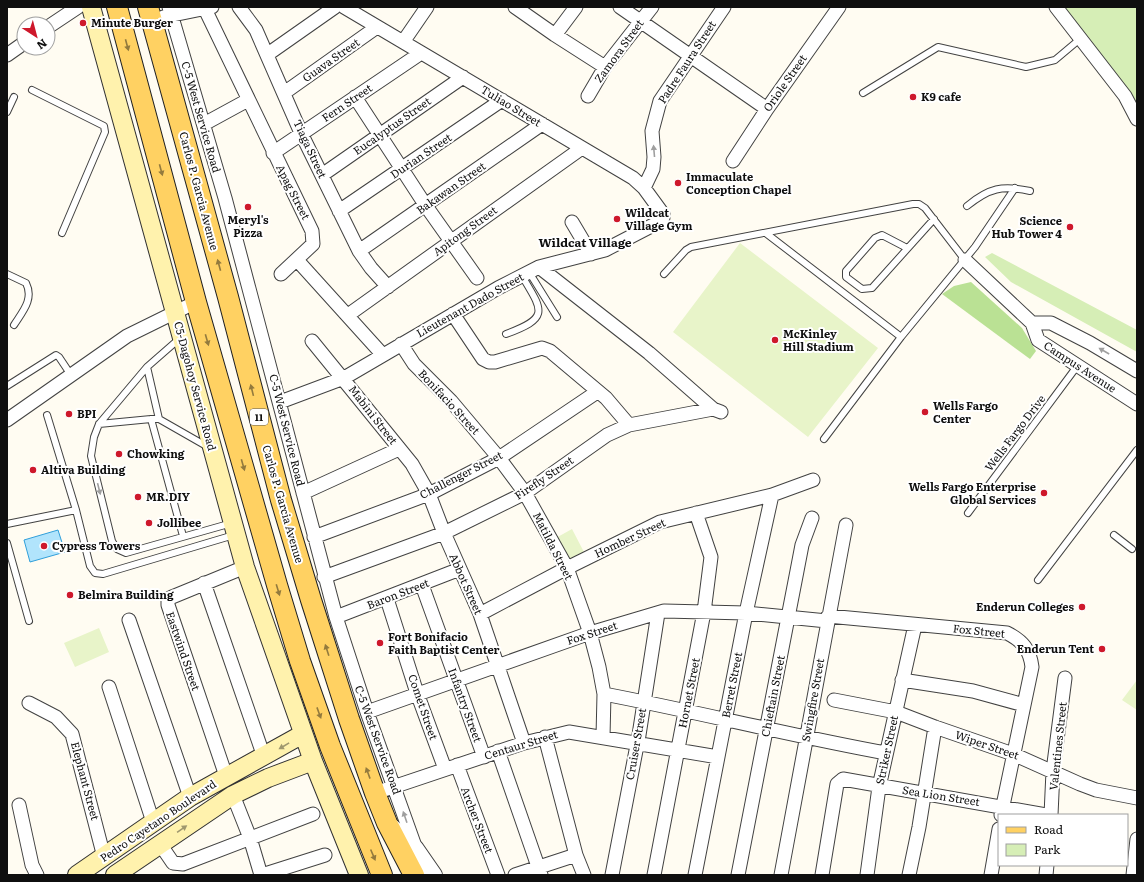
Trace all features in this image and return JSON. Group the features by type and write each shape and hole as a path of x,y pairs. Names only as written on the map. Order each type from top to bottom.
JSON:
{"main road":[{"name":"C5-Dagohoy Service Road","path":"91,7 147,223 176,312 233,529 303,734 359,875"},
{"path":"117,7 196,302 300,661 333,753 382,875"},
{"name":"Carlos P. Garcia Avenue","path":"150,13 228,298 281,500 315,615 375,793 387,823 414,875"},
{"name":"Pedro Cayetano Boulevard","path":"77,875 190,797 303,734"},
{"name":"Pedro Cayetano Boulevard","path":"115,875 232,795 268,778 313,761"}],"street":[{"path":"56,22 78,7"},
{"name":"Tiaga Street","path":"239,7 256,30 268,54 302,133 359,251 371,268 388,287"},
{"path":"268,54 335,7"},
{"name":"Tuliao Street","path":"344,7 633,178 644,188 663,214 663,218"},
{"path":"404,42 428,7"},
{"path":"515,7 555,36 605,67"},
{"path":"555,36 576,7"},
{"path":"620,7 767,109"},
{"name":"Zamora Street","path":"588,96 605,67 652,7"},
{"name":"Padre Faura Street","path":"644,188 653,169 654,157 652,131 655,115 660,101 689,56 724,7"},
{"name":"Oriole Street","path":"733,161 767,109 840,7"},
{"path":"1056,7 1124,96 1137,119"},
{"path":"150,13 207,8"},
{"name":"Apag Street","path":"207,8 248,100 314,237 313,244 281,274"},
{"name":"C-5 West Service Road","path":"170,11 204,124 280,402 324,577 366,712 395,786 416,849"},
{"name":"Guava Street","path":"284,93 378,27"},
{"path":"7,54 16,48"},
{"name":"Fern Street","path":"273,153 421,52"},
{"name":"Eucalyptus Street","path":"322,175 463,77"},
{"path":"354,97 426,206 477,278"},
{"path":"204,124 248,100"},
{"name":"Durian Street","path":"339,211 502,100"},
{"name":"Bakawan Street","path":"359,251 426,206 542,124"},
{"name":"Apitong Street","path":"348,315 582,148"},
{"name":"Lieutenant Dado Street","path":"280,402 344,378 382,354 530,272 605,250 659,222 663,218"},
{"path":"572,222 591,254"},
{"path":"297,260 382,354"},
{"name":"Campus Avenue","path":"965,260 1032,323 1038,340 1137,404"},
{"name":"Firefly Street","path":"324,577 444,533 526,493 607,435 629,425 717,411 650,353 530,272"},
{"path":"7,420 127,336 196,302"},
{"path":"453,314 483,359 489,362 495,362 542,348 550,351 606,398 629,425"},
{"name":"Campus Avenue","path":"1032,323 1052,323 1090,343 1137,371"},
{"name":"Mabini Street","path":"312,341 344,378 412,464 429,494"},
{"name":"Bonifacio Street","path":"401,344 414,364 450,401 499,458"},
{"name":"Challenger Street","path":"314,537 429,494 499,458 597,392"},
{"path":"303,493 399,449"},
{"name":"Matilda Street","path":"499,458 526,493 567,568 590,633 604,694 603,737"},
{"name":"Homber Street","path":"480,614 567,568 660,522 772,495 813,480"},
{"name":"Abbot Street","path":"429,494 444,533 480,614 524,743"},
{"name":"Berret Street","path":"695,875 746,613 772,495"},
{"name":"Hornet Street","path":"654,875 704,612 711,557 696,513"},
{"name":"Chieftain Street","path":"738,875 802,545 812,518"},
{"name":"Swingfire Street","path":"781,875 827,619 846,525"},
{"name":"Eastwind Street","path":"226,776 168,605 168,599 245,567"},
{"name":"Baron Street","path":"336,617 422,585 460,569"},
{"path":"204,583 264,757"},
{"name":"Infantry Street","path":"422,585 484,757"},
{"name":"Comet Street","path":"387,598 418,693 451,767"},
{"name":"Fox Street","path":"366,712 590,633 658,613 670,611 746,613 1008,633 1018,638 1026,647 1032,667 1002,811"},
{"name":"Cruiser Street","path":"612,875 658,613"},
{"path":"129,620 190,797"},
{"name":"Striker Street","path":"867,875 879,787 915,626"},
{"name":"Valentines Street","path":"1052,814 1053,771 1066,678"},
{"path":"902,680 973,691 1024,705"},
{"path":"109,687 153,822"},
{"path":"604,694 686,710 766,728 806,739 886,753"},
{"name":"Wiper Street","path":"834,700 896,712 1013,754 1096,790 1137,798"},
{"name":"Elephant Street","path":"29,703 56,717 72,734 104,856"},
{"path":"909,875 925,793 935,727"},
{"name":"Centaur Street","path":"375,793 498,751 544,737 569,732 718,757"},
{"path":"544,737 576,855 584,875"},
{"path":"498,751 540,871"},
{"name":"Archer Street","path":"451,767 498,875"},
{"name":"Sea Lion Street","path":"822,875 837,784 843,779 879,787 925,793 1002,811 1035,814"},
{"path":"232,795 250,838 261,875 325,855"},
{"path":"19,805 32,865 37,875"},
{"path":"160,844 173,863 183,864 313,814"},
{"path":"387,823 416,849 434,875"},
{"path":"991,875 998,835"},
{"path":"1132,875 1137,839"},
{"path":"515,875 540,871 576,855"}],"lane":[{"path":"863,92 938,47 1026,67 1055,60 1080,39"},
{"path":"32,90 104,126 105,132 62,233"},
{"path":"7,112 14,97"},
{"path":"824,439 901,337 965,260 986,232 1015,188"},
{"path":"967,206 986,192 1015,188 1030,191"},
{"path":"664,274 686,250 691,247 767,234 913,204 919,204 925,208 965,260"},
{"path":"907,248 882,235 875,238 846,271 846,277 862,289 872,288 934,219"},
{"path":"767,234 901,337"},
{"path":"530,272 550,309 557,317"},
{"path":"506,334 528,326 534,322 537,315 539,304 530,272"},
{"path":"7,274 26,283 30,291 26,306 14,325"},
{"path":"182,337 147,367 99,424 94,437 91,456 112,541 117,549 126,553 182,536 233,529"},
{"path":"7,386 56,355 71,375"},
{"name":"Wells Fargo Drive","path":"968,513 1078,365"},
{"path":"147,367 159,420"},
{"path":"47,415 76,510 90,566 95,573 103,574 233,529"},
{"path":"99,424 151,419 159,420 211,449"},
{"path":"151,419 182,536"},
{"path":"1038,580 1137,450"},
{"path":"7,524 76,510"},
{"path":"1114,535 1132,549"},
{"path":"7,543 29,621"}],"green space":[{"path":"1064,7 1137,7 1137,113"},
{"name":"McKinley Hill Stadium","path":"740,243 878,348 808,437 673,332"},
{"path":"992,253 1137,330 1137,352 1011,282 985,257"},
{"path":"971,282 1022,328 1036,351 1030,359 942,294 954,286"},
{"path":"572,529 585,554 567,563 554,539"},
{"path":"99,628 109,652 75,667 64,643"},
{"path":"1137,680 1137,710 1122,700"}],"water":[{"name":"Cypress Towers","path":"58,530 65,552 30,562 24,540"}],"place":[{"name":"Minute Burger","path":"83,23"},
{"name":"K9 cafe","path":"913,97"},
{"name":"Immaculate Conception Chapel","path":"678,183"},
{"name":"Meryl's Pizza","path":"248,207"},
{"name":"Wildcat Village Gym","path":"617,219"},
{"name":"Science Hub Tower 4","path":"1070,227"},
{"name":"McKinley Hill Stadium","path":"775,340"},
{"name":"Wells Fargo Center","path":"925,412"},
{"name":"BPI","path":"69,414"},
{"name":"Chowking","path":"119,454"},
{"name":"Altiva Building","path":"33,470"},
{"name":"Wells Fargo Enterprise Global Services","path":"1044,493"},
{"name":"MR.DIY","path":"138,497"},
{"name":"Jollibee","path":"149,523"},
{"name":"Cypress Towers","path":"44,546"},
{"name":"Belmira Building","path":"70,595"},
{"name":"Enderun Colleges","path":"1082,607"},
{"name":"Fort Bonifacio Faith Baptist Center","path":"380,643"},
{"name":"Enderun Tent","path":"1102,649"}],"district":[{"name":"Wildcat Village","path":"585,243"}]}
